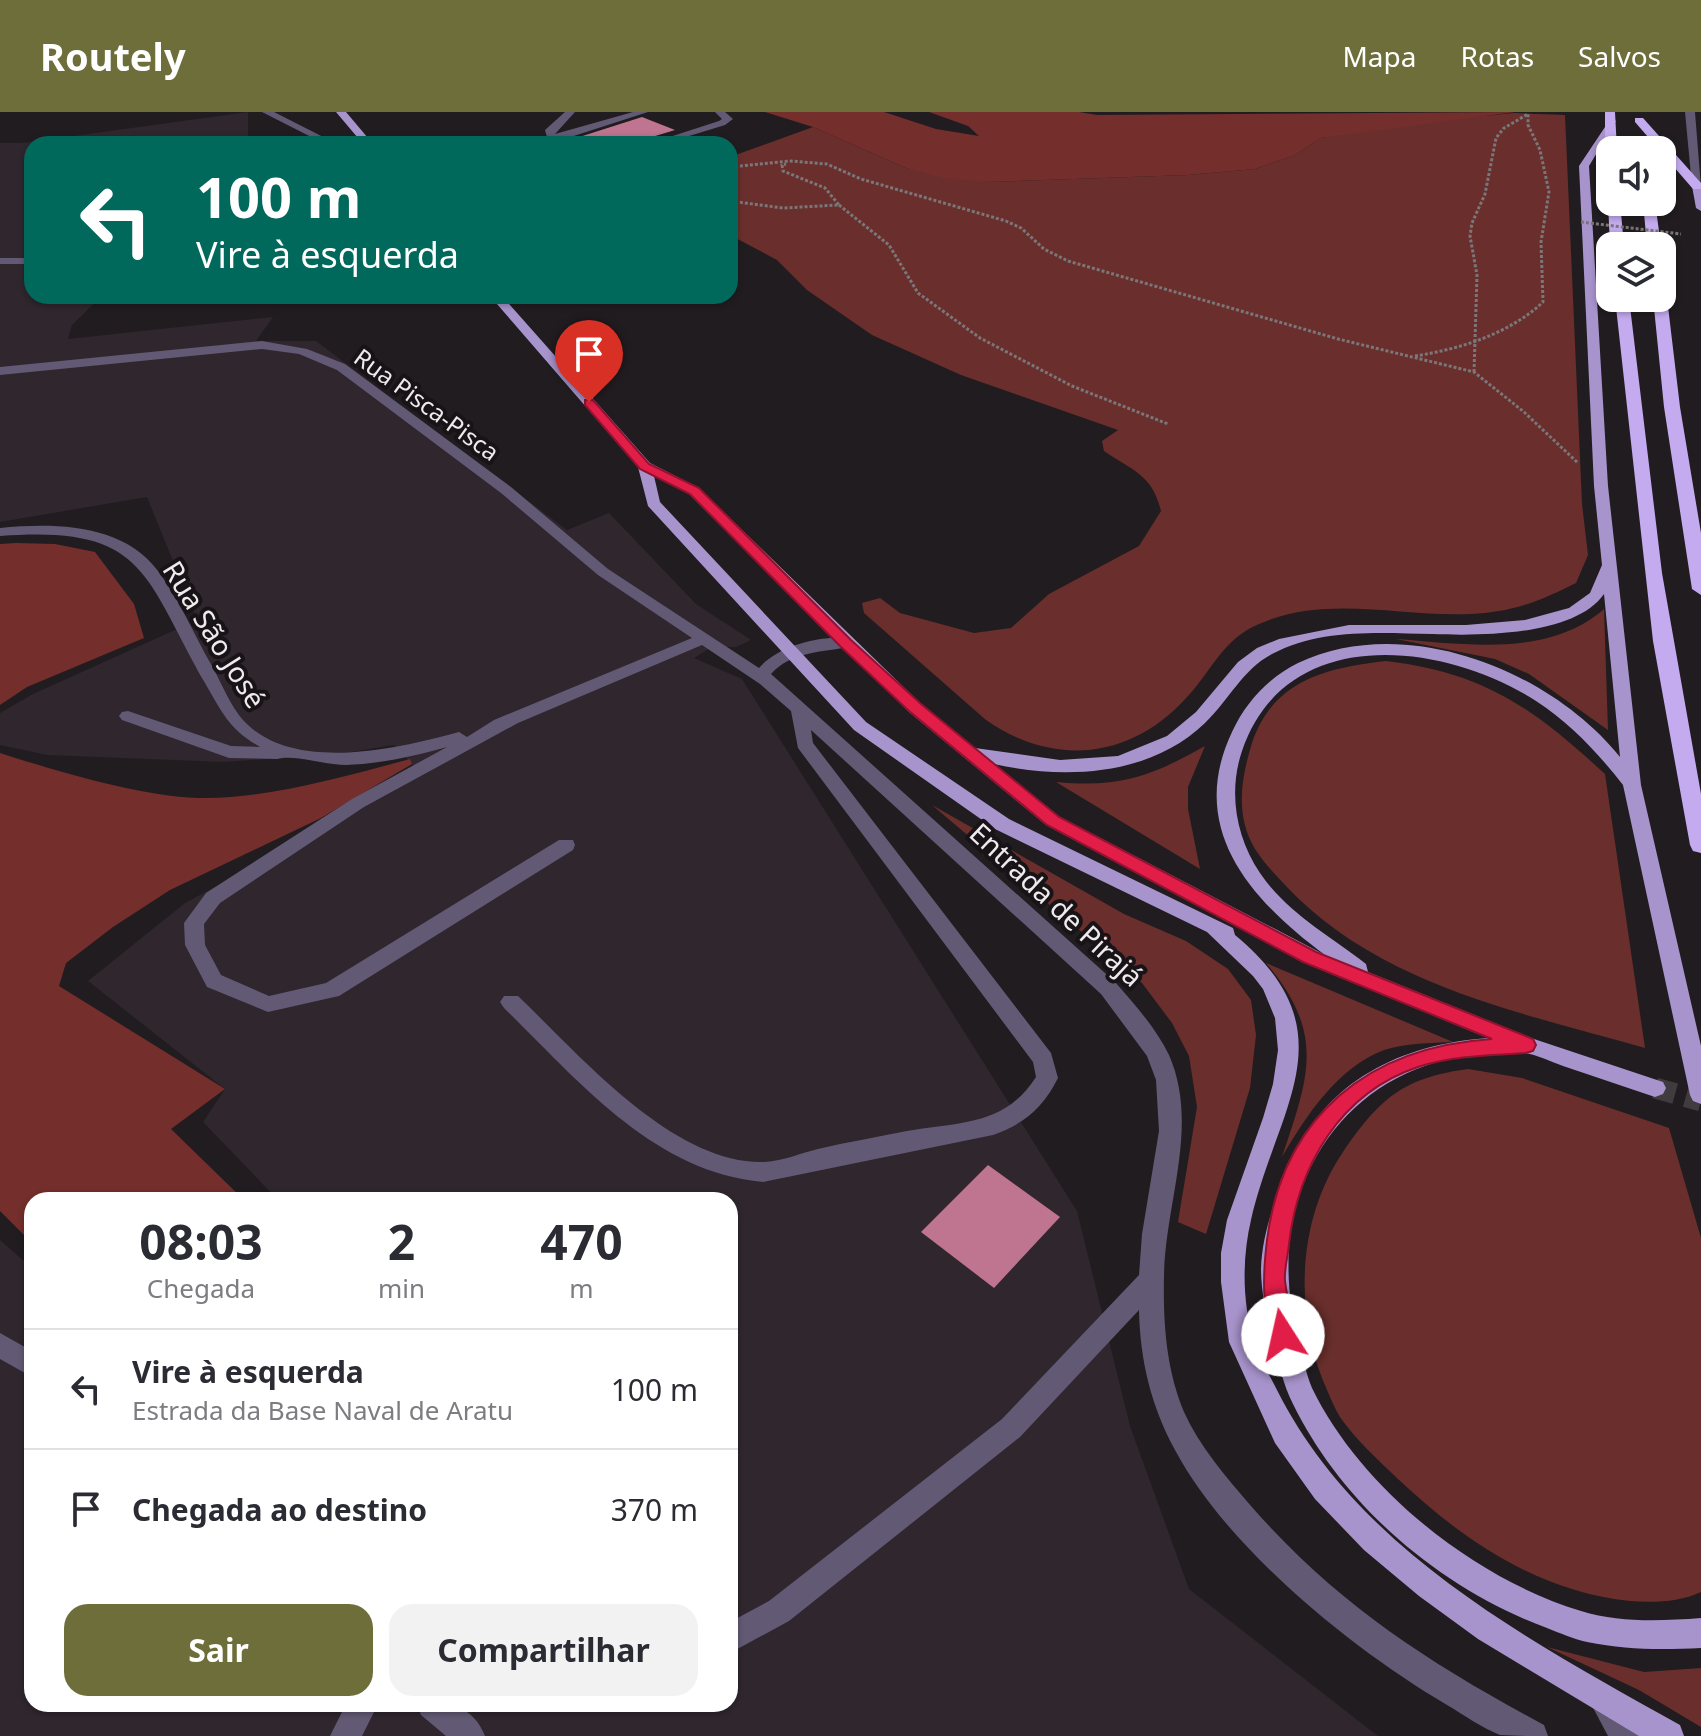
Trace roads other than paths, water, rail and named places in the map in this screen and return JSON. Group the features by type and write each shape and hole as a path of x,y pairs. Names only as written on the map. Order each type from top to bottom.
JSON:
{"highway":[{"path":"1610,116 1611,136"},
{"path":"1639,116 1654,136"},
{"path":"1639,116 1641,136"},
{"path":"1676,143 1696,141"},
{"path":"1676,163 1699,191"},
{"path":"1624,312 1659,625 1681,758 1701,845"},
{"path":"1662,312 1672,407 1701,589"}],"main road":[{"path":"341,112 361,136"},
{"path":"1610,116 1584,166 1601,486 1632,785 1701,1095"},
{"path":"1699,191 1701,206"},
{"path":"503,304 645,466 694,491 846,643 966,751 1053,821 1310,957"},
{"path":"645,466 653,503 860,726 1002,824 1216,931 1310,957 1526,1045 1655,1088"},
{"path":"966,751 1008,762 1045,767 1106,765 1156,748 1195,724 1246,662 1281,643 1349,629 1473,632 1550,620 1577,611 1592,600 1602,587 1609,556"},
{"path":"1379,984 1286,914 1256,882 1237,851 1227,822 1225,791 1228,760 1250,713 1266,691 1285,675 1308,663 1365,650 1420,652 1466,663 1524,688 1564,712 1595,739 1632,785"},
{"path":"1216,931 1272,985 1283,1008 1288,1033 1289,1069 1248,1190 1233,1253 1239,1333 1265,1401 1297,1457 1354,1520 1426,1583 1517,1649 1669,1736"},
{"path":"1526,1045 1481,1048 1415,1060 1384,1074 1352,1094 1323,1123 1297,1167 1280,1225 1274,1279 1283,1335 1301,1394 1332,1449 1380,1502 1445,1559 1514,1601 1581,1627 1638,1638 1701,1633"}],"street":[{"path":"267,112 316,136"},
{"path":"551,136 550,130 570,112"},
{"path":"568,136 643,112"},
{"path":"679,136 728,119 720,112"},
{"path":"1690,112 1696,141 1699,191"},
{"path":"0,261 24,261"},
{"name":"Rua Pisca-Pisca","path":"0,371 262,345 284,345 318,355 341,367 506,490 603,572 766,680"},
{"name":"Rua São José","path":"0,532 50,530 82,535 114,543 133,554 170,600 241,728 283,752 322,759 358,759 454,739 511,720 703,639"},
{"path":"766,680 763,674 766,667 792,654 828,642 846,643"},
{"name":"Entrada de Pirajá","path":"766,680 1108,988 1141,1026 1159,1058 1168,1088 1171,1121 1152,1279 1160,1380 1187,1446 1237,1511 1305,1580 1376,1642 1453,1692 1533,1736"},
{"path":"511,1002 635,1117 688,1154 727,1170 763,1172 1010,1122 1037,1098 1047,1078 1043,1059 804,744 799,710"},
{"path":"128,716 229,752 283,752"},
{"path":"511,720 358,803 213,898 194,923 195,945 214,981 268,1004 332,990 566,845"},
{"path":"738,1634 779,1611 1011,1428 1152,1279"},
{"path":"0,1345 24,1360"},
{"path":"1603,1699 1626,1736"},
{"path":"345,1736 358,1712"},
{"path":"442,1712 470,1736"}],"tunnel":[{"path":"1655,1088 1701,1101"}]}
